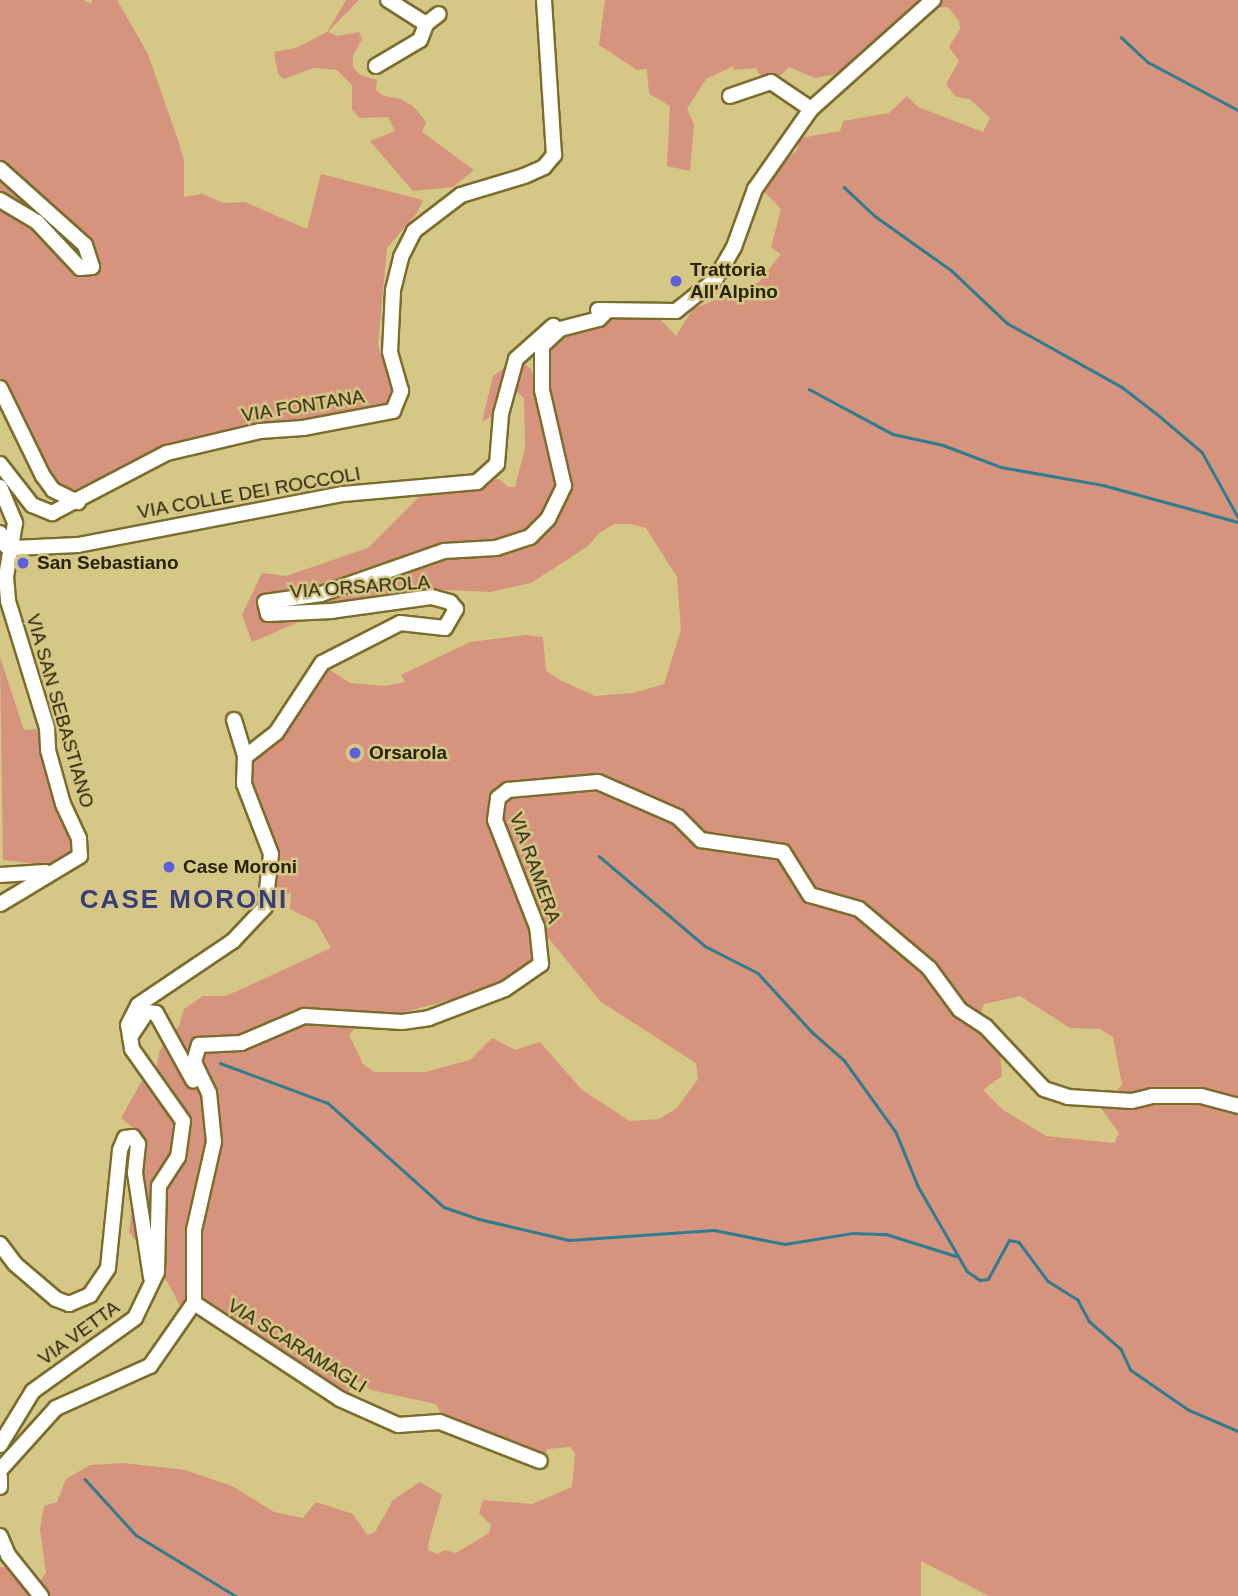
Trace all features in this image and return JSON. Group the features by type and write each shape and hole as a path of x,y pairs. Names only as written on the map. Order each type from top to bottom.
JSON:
{"street":[{"path":"388,0 426,24"},
{"name":"VIA FONTANA","path":"0,464 38,510 65,510 167,453 248,434 393,411 401,391 390,352 393,290 414,231 461,195 524,176 544,167 554,155 544,0"},
{"name":"VIA COLLE DEI ROCCOLI","path":"13,548 78,545 132,533 167,531 220,515 343,494 477,482 497,464 501,414 516,359 535,338 569,316 681,310 715,281 734,247 755,189 811,109 933,0"},
{"path":"376,66 419,40 426,24 439,14"},
{"path":"730,96 771,82 811,109"},
{"path":"0,169 85,245 92,267 80,268 37,222 0,200"},
{"name":"VIA ORSAROLA","path":"245,757 276,733 322,663 400,622 445,628 452,623 456,609 450,602 431,597 332,611 268,614 265,602 321,594 444,551 496,548 530,537 548,519 564,486 540,379 542,346 560,329 599,319 605,313"},
{"path":"0,388 43,476 53,490 78,502"},
{"name":"VIA SAN SEBASTIANO","path":"0,487 10,504 13,548 6,577 8,601 47,728 48,750 63,804 79,839 80,856 0,904"},
{"path":"0,533 6,546 13,548"},
{"path":"129,1038 132,1013 233,940 265,907 271,855 244,784 245,757 234,720"},
{"name":"VIA RAMERA","path":"210,1109 209,1093 194,1062 195,1049 203,1042 241,1044 304,1016 402,1022 429,1018 505,989 541,964 537,927 494,809 508,790 598,782 678,817 701,840 783,852 810,895 859,909 869,917 929,968 960,1010 986,1027 1044,1089 1069,1097 1132,1101 1152,1096 1201,1096 1238,1106"},
{"path":"0,875 22,870 51,872"},
{"path":"0,1470 56,1408 150,1366 194,1303 194,1230 214,1142 210,1109 156,1013 147,1012 129,1038"},
{"name":"VIA VETTA","path":"0,1445 33,1391 135,1318 151,1278 157,1272 159,1186 178,1157 183,1121 132,1049 129,1038"},
{"path":"0,1244 15,1264 63,1303 90,1295 108,1268 120,1150 125,1138 133,1137 138,1144 135,1173 151,1278"},
{"name":"VIA SCARAMAGLI","path":"194,1303 340,1399 398,1425 440,1422 540,1461"},
{"path":"0,1477 0,1487"},
{"path":"0,1536 8,1555 41,1596"}],"shaded area":[{"path":"0,0 84,0 91,4 92,0 117,0 148,54 179,143 184,160 184,197 202,194 224,203 245,202 307,229 321,174 423,200 417,213 387,248 378,345 393,394 390,403 177,443 79,493 54,480 0,377"},
{"path":"346,0 359,0 328,32 337,36 359,32 362,39 353,56 353,67 360,75 377,80 376,90 384,96 401,99 414,107 426,122 422,132 474,170 453,187 413,191 370,141 395,131 388,117 360,118 352,110 352,85 337,70 314,68 284,79 278,74 274,52 296,48 327,32"},
{"path":"605,0 1238,0 1238,1596 989,1596 921,1561 921,1596 0,1596 0,1567 17,1569 40,1581 46,1573 40,1529 44,1506 57,1502 66,1479 90,1465 123,1463 185,1470 232,1486 274,1512 303,1518 316,1502 353,1514 367,1535 375,1532 393,1500 420,1482 442,1495 428,1550 437,1554 444,1550 456,1553 489,1533 491,1525 479,1513 483,1500 532,1504 572,1487 575,1453 570,1447 547,1449 544,1457 443,1417 436,1404 371,1390 361,1382 354,1382 346,1397 206,1304 185,1315 168,1283 129,1232 142,1135 121,1118 143,1079 156,1070 160,1050 179,1026 184,1009 203,996 226,996 331,948 316,922 290,909 291,892 273,905 272,836 249,769 324,666 350,683 385,686 405,682 401,675 470,642 526,635 543,637 546,671 560,680 595,696 633,693 664,684 681,630 677,577 646,528 631,524 614,524 599,533 588,546 531,583 490,592 427,589 365,599 338,605 252,642 242,615 262,573 286,576 368,548 424,492 499,479 508,487 515,487 525,448 524,398 510,387 496,413 482,422 493,376 517,358 531,369 537,387 542,351 560,334 598,319 648,315 661,320 676,336 693,309 759,282 781,254 771,248 781,209 762,189 782,159 796,152 801,138 840,131 843,121 889,113 907,96 918,107 983,132 990,118 970,99 956,97 946,84 959,61 949,47 960,29 959,21 948,7 925,9 841,73 815,78 789,67 774,82 758,73 757,68 733,70 734,66 706,79 687,109 694,124 690,171 667,166 670,106 649,94 647,69 637,70 599,45","holes":["546,935 601,1002 696,1063 698,1079 677,1108 659,1119 630,1121 582,1090 540,1042 515,1050 492,1038 470,1060 425,1072 374,1072 363,1064 349,1035 358,1024 500,987 536,964 534,939","1020,996 1070,1028 1100,1029 1113,1037 1122,1085 1101,1108 1119,1133 1114,1143 1046,1136 1003,1110 983,1090 1002,1076 1000,1053 976,1024 984,1004"]},
{"path":"0,657 24,730 39,729 46,772 74,841 74,853 55,866 3,860"}],"waterway":[{"path":"1121,37 1148,62 1238,110"},
{"path":"844,187 875,216 951,270 1007,323 1122,387 1157,414 1202,452 1238,517"},
{"path":"809,389 893,434 943,445 1001,467 1103,485 1238,522"},
{"path":"599,856 705,946 758,973 812,1032 844,1060 896,1132 918,1186 967,1271 980,1280 988,1279 1009,1240 1019,1242 1048,1281 1078,1300 1089,1321 1121,1349 1131,1370 1189,1410 1238,1431"},
{"path":"220,1063 328,1103 444,1207 479,1219 569,1240 714,1230 785,1244 853,1233 886,1234 956,1256"},
{"path":"85,1479 136,1535 236,1596"}],"place":[{"name":"Trattoria All'Alpino","path":"676,281"},
{"name":"San Sebastiano","path":"23,563"},
{"name":"Orsarola","path":"355,753"},
{"name":"Case Moroni","path":"169,867"}],"district":[{"name":"CASE MORONI","path":"184,900"}]}
